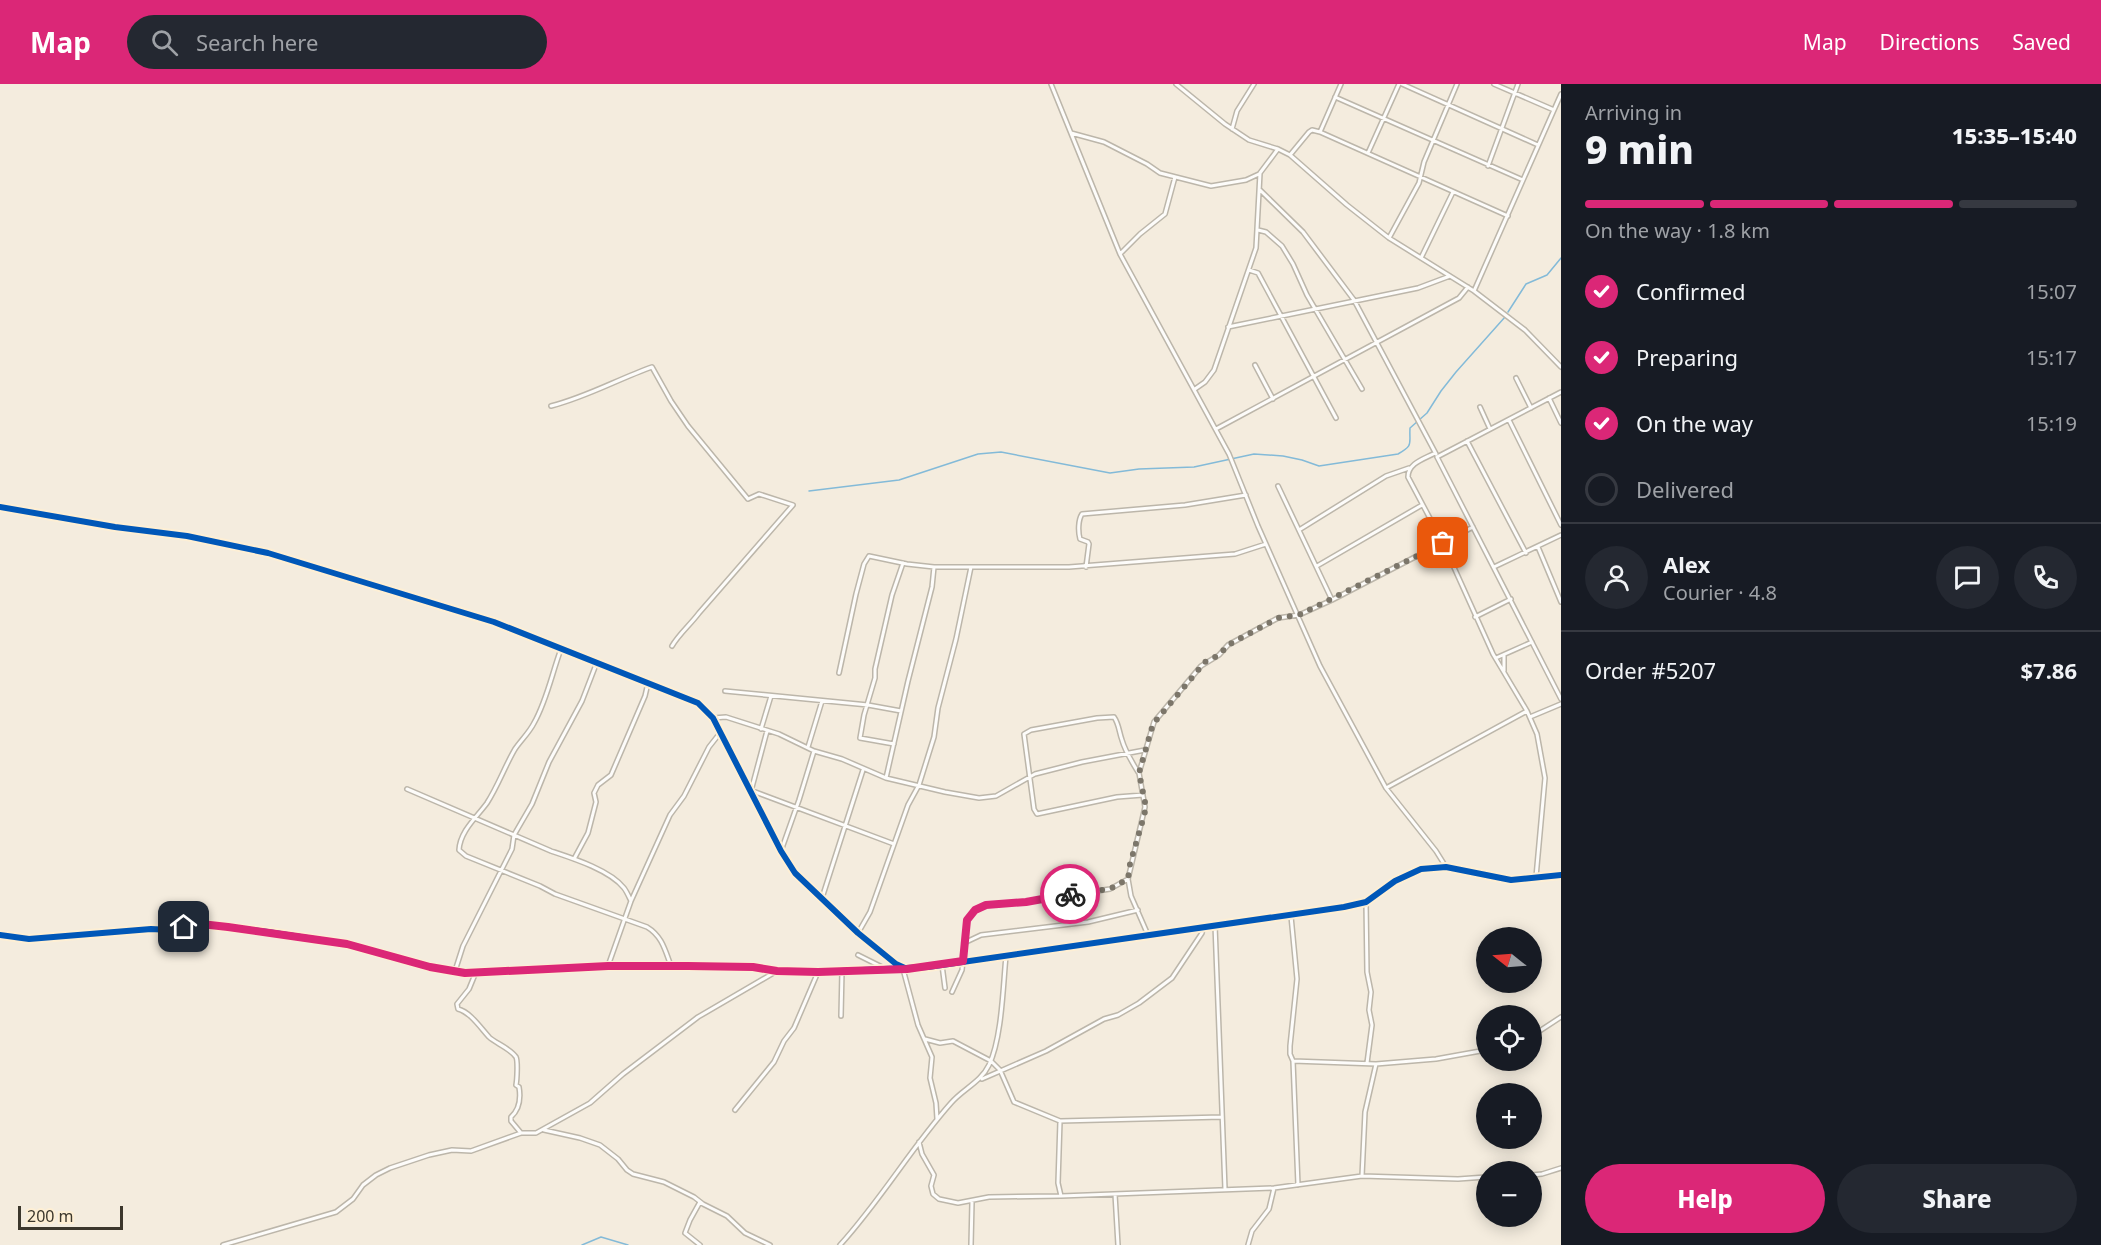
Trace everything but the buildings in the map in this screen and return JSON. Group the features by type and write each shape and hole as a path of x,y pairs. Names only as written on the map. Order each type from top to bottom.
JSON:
{"street":[{"path":"1051,84 1120,254 1229,454 1320,666 1386,788 1446,867"},
{"path":"1176,84 1249,140 1278,148 1290,155 1389,238 1474,291 1525,330 1561,367"},
{"path":"1232,129 1237,111 1254,84"},
{"path":"1320,132 1341,84"},
{"path":"1368,153 1400,84 1538,145"},
{"path":"1389,238 1414,196 1433,140 1457,84"},
{"path":"1494,84 1554,110"},
{"path":"1488,166 1518,84"},
{"path":"1474,291 1561,94"},
{"path":"1335,97 1523,180"},
{"path":"1290,155 1309,132 1312,130 1320,132 1508,216"},
{"path":"1071,133 1104,142 1147,164 1155,171 1216,186 1249,180 1260,173 1278,148"},
{"path":"1195,389 1205,382 1214,370 1256,248 1260,173"},
{"path":"1120,254 1165,214 1174,177"},
{"path":"1260,190 1303,232 1354,300 1561,697"},
{"path":"1421,258 1453,191"},
{"path":"1258,230 1266,232 1282,246 1307,295 1362,390"},
{"path":"1249,270 1258,273 1336,418"},
{"path":"1228,327 1418,288 1450,276"},
{"path":"1216,429 1459,298 1468,287"},
{"path":"1255,365 1273,399"},
{"path":"551,406 584,396 620,378 652,367 688,426 748,499 759,494 793,505 672,646"},
{"path":"1516,378 1531,408"},
{"path":"1299,530 1386,476 1467,441 1561,392"},
{"path":"1549,398 1561,423"},
{"path":"1480,407 1490,429"},
{"path":"1509,420 1561,525"},
{"path":"1467,441 1526,553"},
{"path":"1409,468 1408,479 1443,543 1495,658 1527,711 1537,734 1545,778 1536,879"},
{"path":"1278,486 1332,600"},
{"path":"1086,567 1089,543 1080,539 1078,533 1082,514 1185,505 1246,495"},
{"path":"1317,566 1423,505"},
{"path":"0,507 115,527 187,536 268,553 494,622 698,702 713,718 780,851 795,873 858,933 905,969 918,1025 933,1057 930,1078 935,1097 937,1120"},
{"path":"1139,773 1153,724 1201,666 1219,655 1228,645 1278,618 1299,615 1332,600 1473,527"},
{"path":"1494,567 1561,535"},
{"path":"839,673 856,594 867,558 871,556 934,567 1086,567 1235,554 1266,544"},
{"path":"1538,547 1561,602"},
{"path":"894,744 860,738 892,596 903,563"},
{"path":"886,778 932,587 934,567"},
{"path":"858,933 870,912 908,805 919,785 934,737 938,708 956,639 971,567"},
{"path":"1475,617 1511,599"},
{"path":"1495,658 1532,642"},
{"path":"561,648 542,708 527,735 514,751 486,805 460,842 459,850 466,856 501,871 647,927 659,936 671,966"},
{"path":"1504,655 1503,666 1506,676"},
{"path":"455,972 463,946 512,849 514,835 532,804 549,762 582,700 597,662"},
{"path":"574,859 588,833 597,802 594,793 598,785 611,775 645,696 648,682"},
{"path":"724,691 868,705 902,711"},
{"path":"761,729 771,696"},
{"path":"808,747 822,701"},
{"path":"1530,717 1561,704"},
{"path":"1386,788 1527,711"},
{"path":"1144,795 1117,797 1037,814 1034,809 1029,778 1023,736 1025,732 1113,716 1118,722 1122,741 1139,773 1144,795 1144,816 1130,864 1128,887 1148,935"},
{"path":"713,718 726,717 779,734 886,778 963,796 989,798 1008,791 1035,774 1145,750"},
{"path":"750,791 767,731"},
{"path":"608,966 631,901 670,815 684,796 720,733"},
{"path":"780,851 814,750"},
{"path":"821,900 864,769"},
{"path":"407,789 574,859 613,878 625,888 631,901"},
{"path":"750,791 894,844"},
{"path":"0,935 29,939 151,929 170,930 201,924 347,944 455,972 608,966 753,967 777,971 818,972 905,969 1344,907 1366,902 1407,875 1421,869 1446,867 1511,880 1561,875"},
{"path":"952,992 959,979 966,925 970,914 986,905 1026,902 1110,889 1128,879"},
{"path":"1366,902 1367,972 1371,992 1369,1010 1372,1019 1367,1064"},
{"path":"964,943 981,935 1089,922 1138,910"},
{"path":"1291,916 1297,979 1290,1046 1293,1061 1298,1185"},
{"path":"1215,925 1226,1189"},
{"path":"840,1245 868,1212 919,1142 962,1092 1000,1070 1046,1051 1104,1019 1118,1015 1154,992 1178,971 1202,933 1203,927"},
{"path":"858,955 886,969"},
{"path":"980,1080 991,1061 1002,1000 1006,956"},
{"path":"942,964 945,988"},
{"path":"223,1245 336,1212 353,1198 363,1185 390,1168 452,1150 471,1151 521,1133 533,1134 590,1103 623,1074 698,1017 777,971"},
{"path":"841,1016 842,971"},
{"path":"476,972 469,989 457,1004 458,1009 465,1010 488,1036 498,1041 515,1056 518,1064 516,1085 519,1087 521,1098 517,1112 511,1117 511,1121 521,1133"},
{"path":"735,1110 774,1062 784,1041 795,1028 818,972"},
{"path":"1542,1029 1561,1017"},
{"path":"925,1039 940,1043 953,1041 991,1061 1000,1070 1015,1103 1060,1120 1222,1117"},
{"path":"1293,1061 1376,1064 1436,1059 1476,1052"},
{"path":"1362,1176 1365,1112 1376,1064"},
{"path":"1060,1120 1058,1183 1061,1197"},
{"path":"541,1130 580,1138 600,1145 633,1174 664,1182 727,1216 745,1233 770,1245"},
{"path":"919,1142 922,1154 934,1175 931,1190 935,1196 954,1203 972,1202 989,1197 1061,1197 1274,1188 1362,1176 1476,1178"},
{"path":"1542,1174 1561,1168"},
{"path":"1248,1245 1252,1231 1269,1209 1274,1188"},
{"path":"1115,1194 1118,1245"},
{"path":"700,1202 685,1233 700,1245"},
{"path":"971,1245 972,1202"}],"waterway":[{"path":"1508,312 1526,284 1547,275 1561,258"},
{"path":"809,491 899,480 978,454 1001,452 1110,473 1139,469 1194,467 1254,454 1283,456 1319,466 1398,454 1409,446 1410,428 1427,413 1456,372 1505,317"},
{"path":"582,1245 601,1237 628,1245"}],"cycle path":[{"path":"0,507 115,527 187,536 268,553 494,622 698,703 713,718 781,851 795,873 858,933 896,964 907,969"},
{"path":"0,935 29,939 151,929 170,930 201,924 347,944 430,967 465,973 608,966 753,967 777,971 818,972 928,967 1344,907 1366,902 1395,881 1421,869 1446,867 1511,880 1561,875"}],"way so far":[{"path":"1070,894 1110,889 1128,879 1146,807 1139,773 1153,724 1201,666 1219,655 1228,645 1278,618 1299,615 1332,600 1443,543"}],"route":[{"path":"184,927 201,924 347,944 430,967 465,973 608,966 753,967 777,971 818,972 907,969 963,961 967,920 975,910 986,905 1026,902 1070,894"}]}
